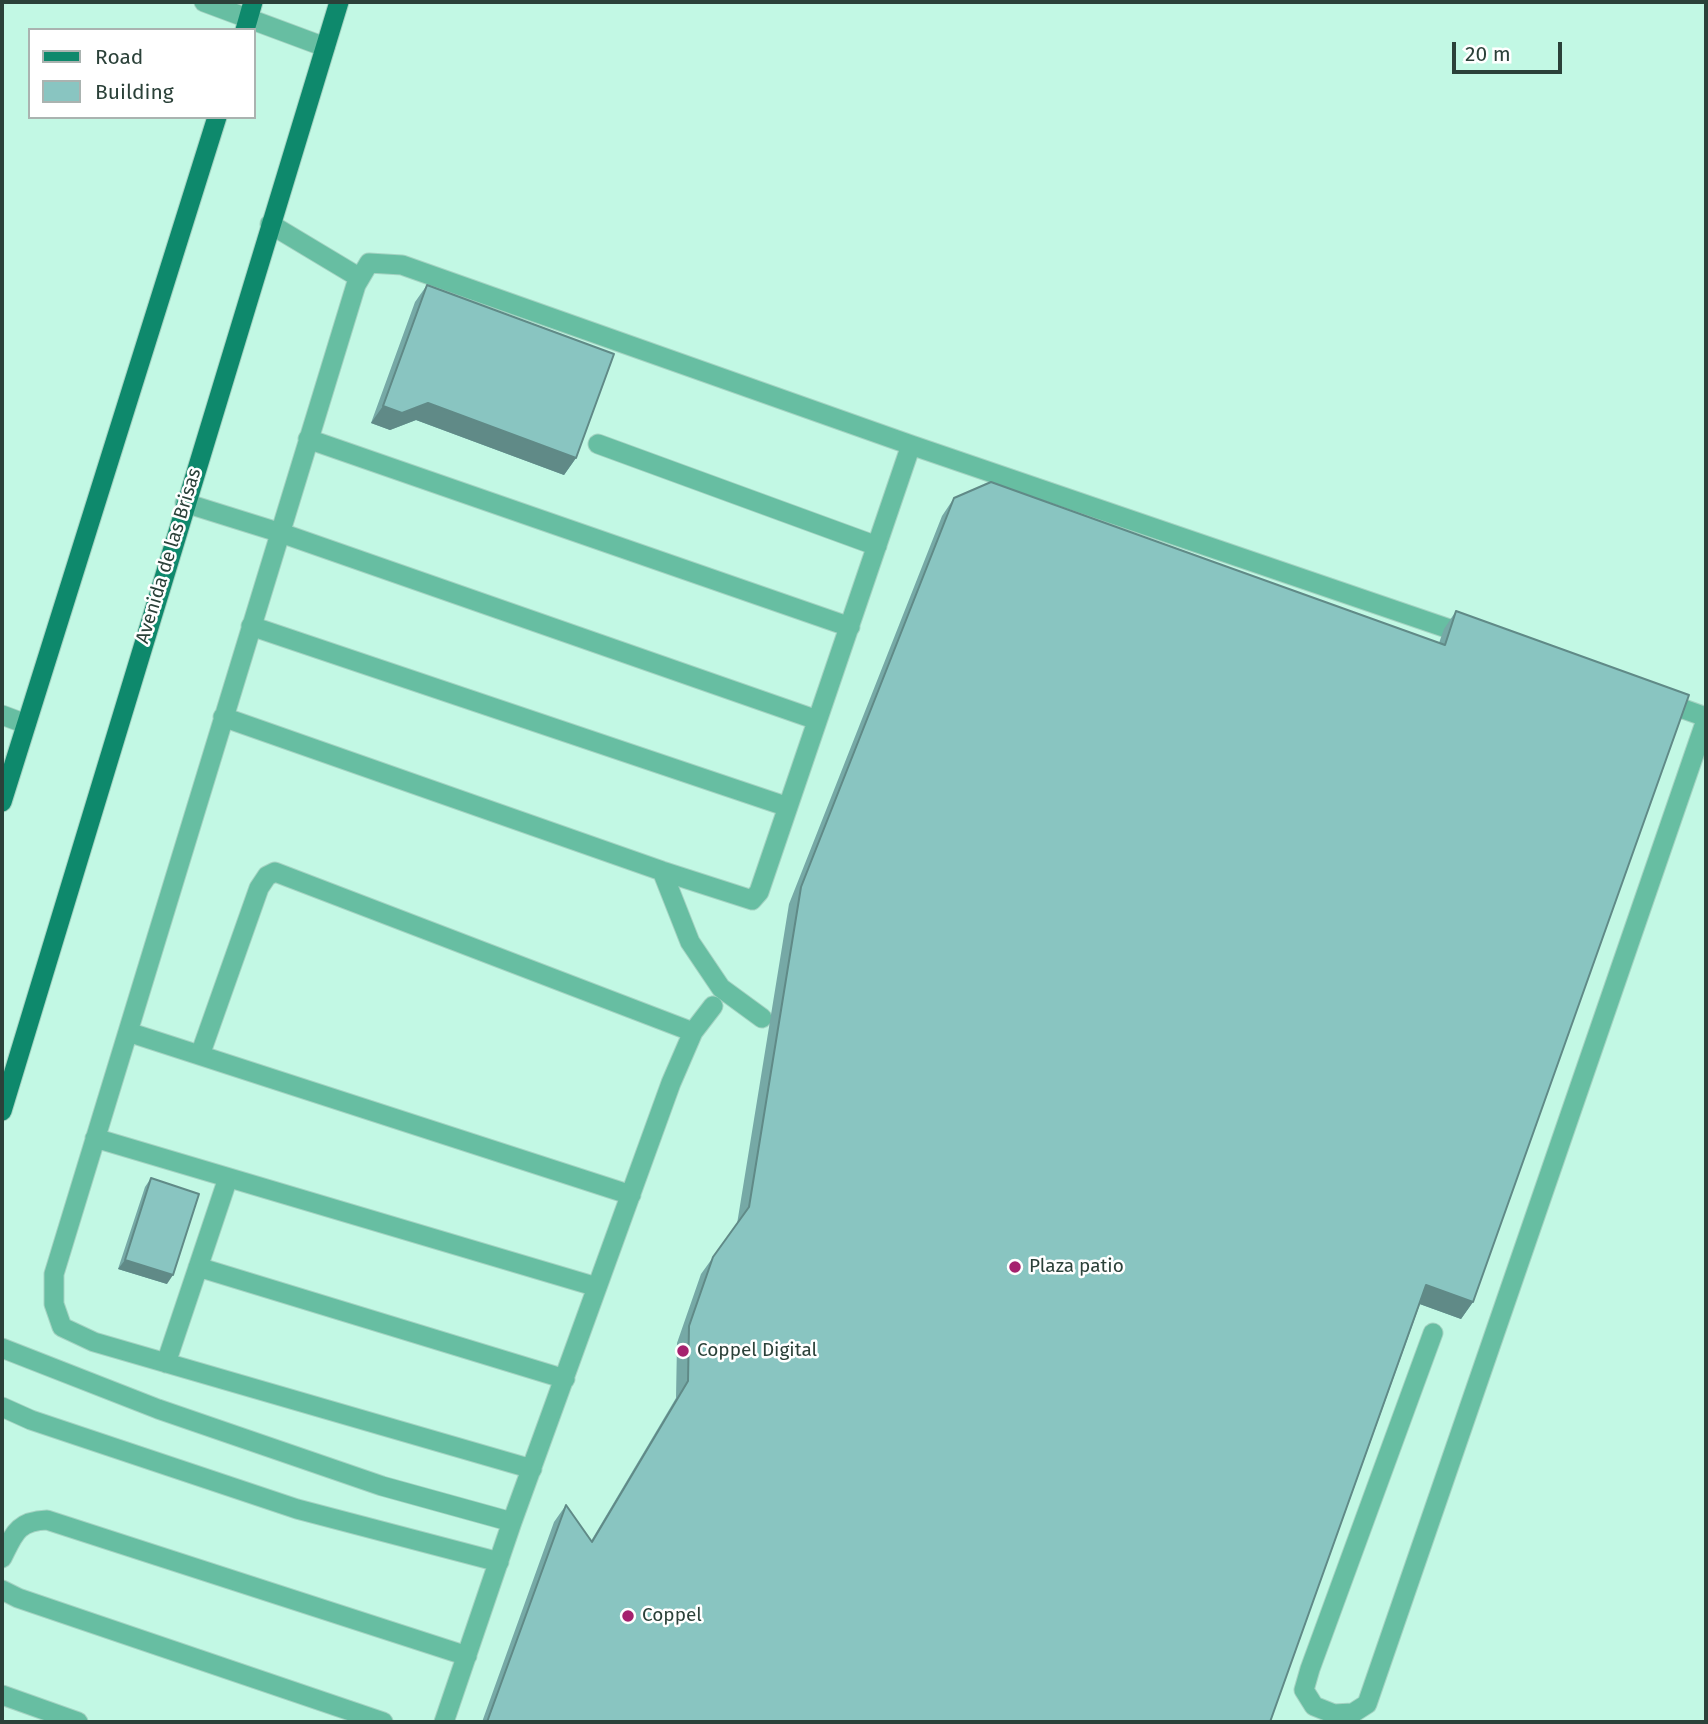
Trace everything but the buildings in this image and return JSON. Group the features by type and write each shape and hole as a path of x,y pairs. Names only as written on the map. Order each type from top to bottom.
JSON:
{"main road":[{"name":"Avenida de las Brisas","path":"2,1111 339,2"},
{"path":"2,802 216,119"}],"street":[{"path":"204,2 325,47"},
{"path":"270,224 360,278"},
{"path":"532,1469 94,1342 62,1327 54,1304 54,1274 95,1138 356,285 369,263 402,265 911,445 1485,641"},
{"path":"309,439 850,627"},
{"path":"598,444 877,546"},
{"path":"223,717 752,900 759,892 911,445"},
{"path":"185,503 281,533 817,720"},
{"path":"251,626 788,807"},
{"path":"1433,1333 1304,1690 1314,1706 1334,1714 1353,1713 1367,1704 1706,718 1641,694"},
{"path":"2,715 26,724"},
{"path":"662,871 690,943 721,989 762,1018"},
{"path":"200,1055 259,888 267,876 275,873 285,874 693,1032"},
{"path":"444,1722 512,1522 671,1083 693,1032 713,1006"},
{"path":"128,1032 631,1195"},
{"path":"95,1138 597,1287"},
{"path":"166,1363 228,1178"},
{"path":"198,1266 565,1378"},
{"path":"2,1348 158,1409 382,1486 512,1522"},
{"path":"2,1407 31,1420 298,1509 499,1562"},
{"path":"2,1558 20,1526 32,1520 47,1520 467,1656"},
{"path":"2,1590 383,1722"},
{"path":"2,1695 78,1722"}],"place":[{"name":"Plaza patio","path":"1015,1267"},
{"name":"Coppel Digital","path":"683,1351"},
{"name":"Coppel","path":"628,1616"}]}
